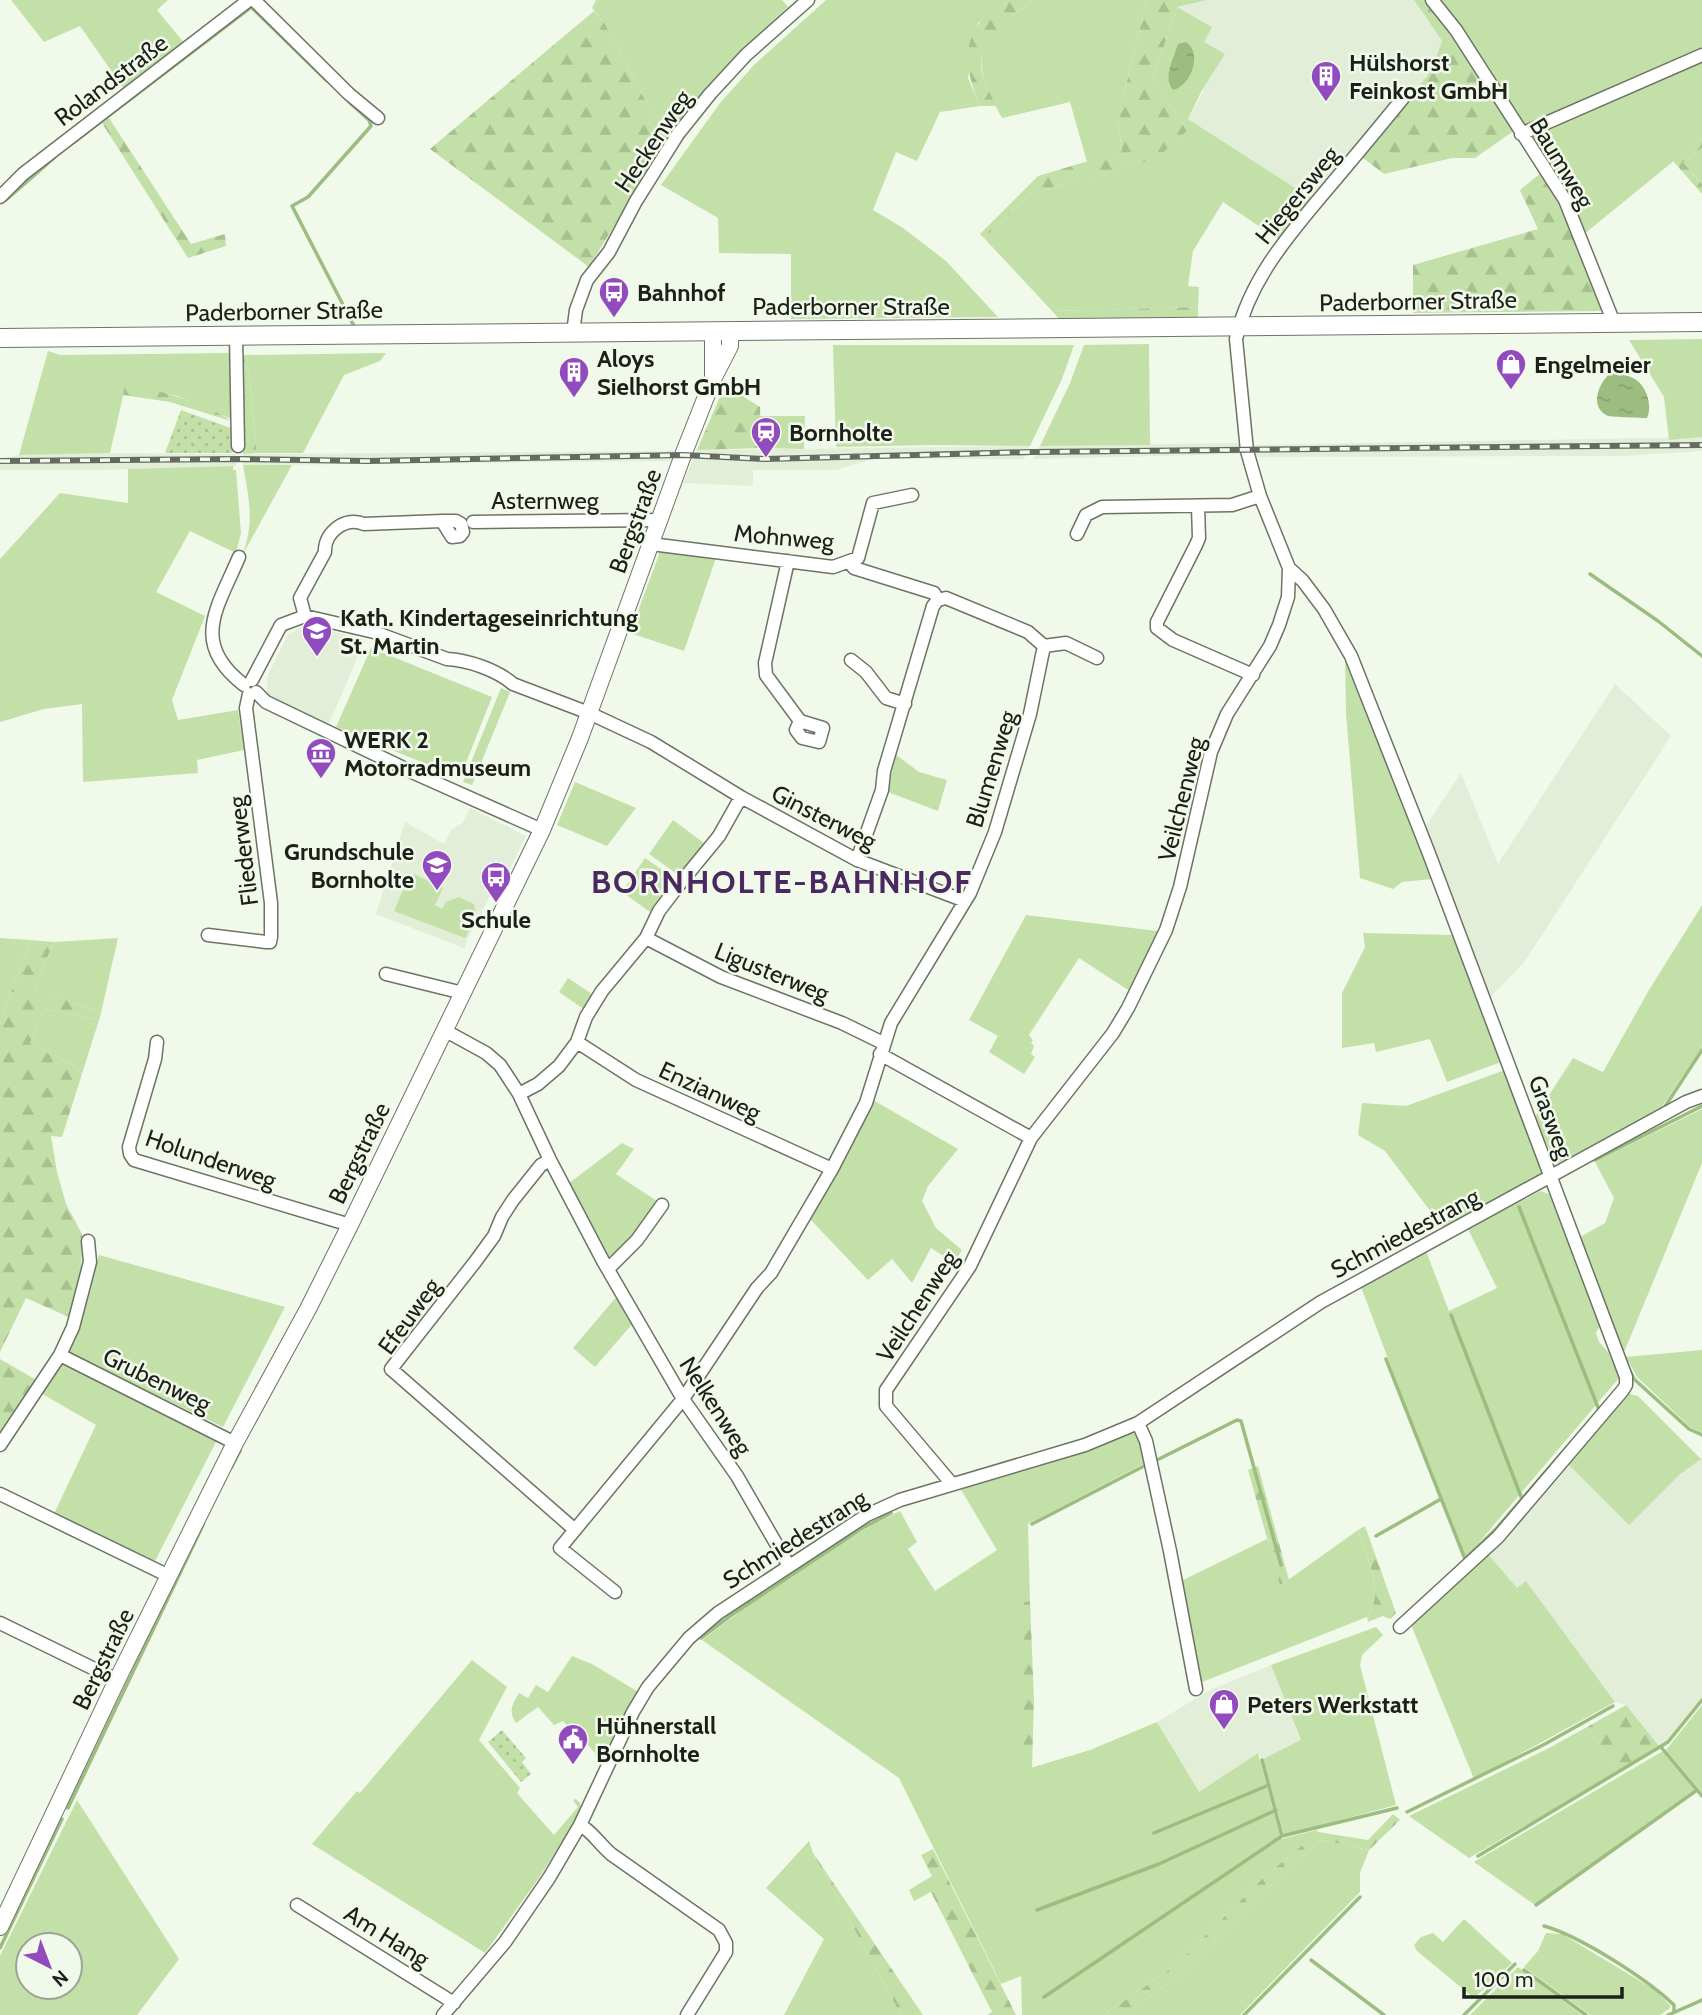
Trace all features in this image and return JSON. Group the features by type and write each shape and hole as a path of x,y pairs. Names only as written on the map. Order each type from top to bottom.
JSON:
{"main road":[{"name":"Paderborner Straße","path":"0,338 1702,322"}],"street":[{"path":"251,0 349,94 378,118"},
{"name":"Rolandstraße","path":"0,197 23,174 251,0"},
{"name":"Heckenweg","path":"573,333 576,310 587,281 610,252 636,201 678,134 709,94 746,55 808,0"},
{"name":"Baumweg","path":"1432,0 1456,30 1565,200 1614,323"},
{"path":"1521,134 1702,55"},
{"name":"Hiegersweg","path":"1239,327 1249,299 1282,244 1404,98"},
{"name":"Veilchenweg","path":"952,1484 887,1406 886,1390 971,1266 1031,1139 1113,1033 1128,1008 1166,930 1180,887 1211,752 1227,713 1270,646 1288,597 1289,568 1260,496 1244,436 1236,339 1239,327"},
{"name":"Bergstraße","path":"0,1927 117,1680 235,1443 350,1225 542,830 589,713 713,379 721,332"},
{"path":"236,336 239,446"},
{"name":"Mohnweg","path":"651,544 833,567 858,558 873,503 912,495"},
{"path":"1077,534 1086,515 1102,507 1232,505 1260,496"},
{"path":"1198,506 1199,538 1157,622 1157,628 1174,640 1253,675"},
{"name":"Asternweg","path":"473,522 659,520"},
{"path":"250,688 281,625 305,616 300,598 325,552 324,545 338,527 357,521 364,524 442,521"},
{"path":"239,557 213,617 211,632 214,648 233,677 266,702 542,830"},
{"path":"788,561 765,663 768,681 800,720"},
{"path":"849,562 854,568 933,593 938,600"},
{"name":"Grasweg","path":"1289,568 1303,581 1324,609 1351,656 1428,851 1626,1377 1626,1385 1498,1537 1400,1627"},
{"path":"857,860 882,790 884,771 933,606 938,600 946,598 1028,632 1044,646 1066,643 1097,658"},
{"name":"Ginsterweg","path":"305,616 374,632 447,659 457,659 589,713 651,742 741,797 857,860 965,901"},
{"name":"Blumenweg","path":"965,901 995,832 1030,713 1044,646"},
{"path":"850,660 866,672 886,698 905,704"},
{"name":"Fliederweg","path":"208,935 266,942 270,942 271,937 271,904 246,708 250,688"},
{"path":"519,1094 538,1084 559,1066 577,1042 586,1017 603,991 646,938 659,911 719,836 741,797"},
{"path":"615,1592 560,1548 683,1399 757,1288 771,1273 832,1169 866,1103 891,1023 965,901"},
{"name":"Ligusterweg","path":"646,938 722,977 842,1023 882,1048"},
{"path":"386,974 463,993"},
{"name":"Nelkenweg","path":"444,1030 486,1053 500,1065 519,1094 550,1160 608,1269 683,1399 737,1476 789,1566"},
{"name":"Holunderweg","path":"157,1042 155,1059 128,1147 134,1160 350,1225"},
{"name":"Enzianweg","path":"577,1042 636,1080 832,1169"},
{"path":"882,1048 948,1093 1031,1139"},
{"name":"Schmiedestrang","path":"443,2015 505,1942 534,1899 580,1825 633,1712 648,1687 689,1638 718,1613 867,1515 900,1500 1085,1445 1138,1423 1321,1302 1686,1102 1702,1096"},
{"name":"Efeuweg","path":"550,1160 541,1165 513,1200 494,1236 391,1369 575,1530"},
{"path":"608,1269 637,1240 662,1205"},
{"path":"0,1445 9,1427 60,1355 73,1327 90,1262 88,1241"},
{"name":"Grubenweg","path":"60,1355 235,1443"},
{"path":"1138,1423 1146,1441 1170,1551 1196,1689"},
{"path":"0,1494 169,1576"},
{"path":"0,1623 117,1680"},
{"path":"580,1825 611,1854 719,1930 726,1942 726,1952 687,2015"},
{"name":"Am Hang","path":"297,1905 454,2003"}],"shaded area":[{"name":"Hülshorst Feinkost GmbH","path":"1207,0 1414,0 1442,41 1431,71 1402,107 1314,200 1188,119 1203,92 1203,42 1212,27 1177,7"},
{"path":"1702,437 1702,451 1623,456 1252,457 1249,445"},
{"path":"1241,443 1243,454 1033,459 1040,446"},
{"path":"1030,446 1024,459 872,459 836,470 753,470 753,486 683,483 697,450"},
{"path":"674,451 671,461 243,465 243,454"},
{"path":"236,454 236,466 0,470 0,459 19,455"},
{"name":"Kath. Kindertageseinrichtung St. Martin","path":"305,624 365,640 328,726 266,696 268,675 287,636"},
{"path":"1615,684 1671,736 1525,961 1489,999 1424,829 1461,773 1498,864"},
{"name":"Grundschule Bornholte","path":"470,808 526,836 510,869 503,871 465,944 466,949 376,914 405,822 444,844 452,829 463,823"},
{"path":"1702,1457 1702,1698 1667,1742 1659,1746 1626,1705 1615,1702 1526,1581 1517,1589 1486,1552 1567,1463 1679,1475"},
{"path":"1271,1665 1301,1741 1263,1759 1257,1753 1199,1793 1157,1722 1208,1691"}],"green space":[{"path":"11,0 168,0 157,10 185,44 124,89 80,26 44,42"},
{"path":"596,0 782,0 788,7 726,67 671,133 650,109 605,24 592,8"},
{"path":"826,0 1009,0 978,23 968,78 980,106 940,112 917,161 896,152 873,210 903,228 946,261 998,317 791,319 791,254 719,253 718,218 661,185 720,103 754,65"},
{"path":"1009,0 1034,0 995,31 988,41 981,63 984,80 996,106 980,106 968,65 969,45 981,21"},
{"path":"1034,0 1147,0 1118,118 1122,151 1087,162 1070,102 1002,118 984,77 984,45 999,26"},
{"path":"1147,0 1207,0 1177,7 1153,79 1187,131 1157,158 1030,194 984,238 980,234 1038,176 1122,151 1118,118"},
{"path":"1414,0 1428,0 1454,32 1515,130 1475,158 1452,158 1384,174 1362,157 1431,71 1442,41"},
{"path":"1437,0 1702,0 1702,51 1527,127 1522,125"},
{"path":"1177,7 1212,27 1204,42 1225,54 1202,90 1188,119 1314,200 1278,239 1223,202 1193,251 1188,286 1199,287 1198,307 1052,311 984,238 1030,194 1156,158 1187,131 1153,79"},
{"path":"594,11 605,24 650,109 671,133 589,267 430,149"},
{"path":"1702,58 1702,138 1583,235 1532,139 1533,132"},
{"path":"109,118 191,244 225,234 226,246 188,258 102,123"},
{"path":"1702,138 1702,148 1683,162 1702,184 1702,194 1673,161"},
{"path":"1702,148 1702,184 1683,162"},
{"path":"1542,172 1562,201 1604,311 1413,313 1413,265 1538,229 1520,190"},
{"path":"1198,307 1198,319 1059,319 1052,311"},
{"path":"1702,339 1702,437 1669,440 1664,397 1629,340"},
{"path":"1149,344 1150,445 1040,446 1070,383 1084,345"},
{"path":"833,345 1074,345 1062,379 1030,446 836,447"},
{"path":"48,351 60,355 230,353 231,419 177,396 126,383 110,453 19,455"},
{"path":"386,353 380,361 344,375 303,453 257,453 247,355"},
{"path":"241,355 247,355 257,453 243,454"},
{"path":"125,383 181,398 223,415 231,421 170,402 123,395"},
{"path":"725,385 760,407 761,448 697,450"},
{"path":"181,410 231,428 232,453 165,453"},
{"path":"760,416 805,416 804,449 761,448"},
{"path":"243,465 292,465 242,556 250,521"},
{"path":"233,466 233,470 236,470 241,533 236,553 190,531 156,592 205,616 172,700 178,720 238,710 244,750 197,760 198,773 83,782 82,704 44,709 0,722 0,559 60,493 128,503 128,469"},
{"path":"661,549 717,555 684,651 630,633"},
{"path":"371,648 492,697 460,778 336,727"},
{"path":"1345,650 1432,879 1402,882 1393,889 1360,878 1346,714"},
{"path":"501,688 510,692 472,785 463,782"},
{"path":"895,754 919,772 947,780 938,811 888,792"},
{"path":"575,782 636,808 607,846 557,825"},
{"path":"673,820 708,846 700,856 693,857 681,877 649,854"},
{"path":"645,858 678,881 656,910 650,912 622,892"},
{"path":"414,874 443,888 435,905 442,909 446,902 459,897 474,904 477,917 465,938 394,911"},
{"path":"1702,905 1702,1047 1661,1108 1558,1164 1533,1120 1573,1058 1603,1072 1649,990"},
{"path":"1026,915 1157,931 1161,935 1131,992 1079,958 1029,1035 1034,1046 1031,1054 1035,1057 1024,1074 989,1052 998,1036 969,1020"},
{"path":"1363,933 1454,935 1501,1062 1447,1082 1430,1039 1376,1052 1374,1043 1342,1048 1342,993 1365,947"},
{"path":"0,938 30,940 0,1024"},
{"path":"118,938 101,1013 34,988 54,942"},
{"path":"30,940 54,942 34,988 101,1013 99,1020 44,1009 30,1043 71,1064 82,1074 62,1137 51,1136 66,1204 82,1234 81,1282 71,1318 26,1298 0,1352 0,1024"},
{"path":"568,978 595,996 585,1010 559,992"},
{"path":"44,1009 99,1020 82,1074 71,1064 30,1043"},
{"path":"1505,1070 1543,1173 1443,1228 1385,1151 1358,1135 1362,1103 1406,1106"},
{"path":"873,1100 958,1149 928,1186 922,1201 936,1228 962,1250 954,1263 931,1248 912,1283 892,1259 868,1280 809,1218"},
{"path":"1702,1109 1702,1163 1625,1350 1622,1351 1580,1237 1605,1223 1614,1198 1595,1162"},
{"path":"622,1143 634,1149 616,1174 660,1203 617,1256 610,1257 604,1253 568,1184"},
{"path":"1541,1191 1549,1194 1601,1324 1596,1333 1599,1342 1608,1352 1619,1378 1464,1560 1361,1287 1426,1251 1449,1311 1497,1288 1468,1229"},
{"path":"99,1255 285,1307 223,1427 67,1352 79,1328"},
{"path":"618,1295 634,1322 595,1367 573,1348"},
{"path":"1702,1350 1702,1433 1690,1427 1637,1377 1626,1357"},
{"path":"0,1359 38,1381 0,1440"},
{"path":"63,1360 218,1438 155,1561 53,1516 96,1425 39,1392"},
{"path":"1626,1393 1638,1396 1701,1459 1679,1475 1629,1525 1567,1463"},
{"path":"1132,1433 1137,1435 1147,1462 1028,1524 1030,1601 1024,1602 1024,1770 1090,1750 1157,1722 1199,1792 1258,1753 1281,1839 1317,1830 1318,1832 1264,1877 1176,1965 1104,2015 1022,2015 1021,1976 1001,1984 899,1778 702,1640 823,1554 900,1511 917,1542 908,1549 935,1591 997,1550 960,1488 1086,1451"},
{"path":"1258,1466 1289,1580 1280,1585 1248,1470"},
{"path":"1365,1526 1396,1613 1390,1619 1383,1616 1368,1622 1375,1586 1358,1530"},
{"path":"1358,1530 1375,1586 1375,1597 1367,1617 1197,1684 1179,1582 1267,1539 1281,1585"},
{"path":"1486,1552 1517,1588 1526,1581 1615,1702 1474,1779 1410,1622"},
{"path":"1030,1601 1034,1700 1032,1769 1024,1771 1024,1602"},
{"path":"1376,1627 1383,1635 1362,1655 1360,1665 1396,1805 1284,1835 1263,1759 1301,1740 1271,1665"},
{"path":"572,1656 592,1664 640,1693 602,1766 597,1762 595,1753 563,1721 554,1725 538,1707 516,1723 512,1715 519,1693 528,1698 536,1685 548,1692"},
{"path":"472,1660 507,1687 479,1740 520,1788 517,1793 554,1835 578,1807 573,1800 576,1799 580,1803 582,1813 564,1845 561,1843 485,1953 312,1844 357,1791 360,1793"},
{"path":"1626,1705 1659,1746 1618,1771 1587,1727"},
{"path":"1702,1705 1702,1793 1666,1750"},
{"path":"1587,1727 1618,1771 1469,1858 1409,1816 1549,1748"},
{"path":"502,1730 526,1758 522,1762 531,1774 521,1782 488,1742"},
{"path":"1663,1751 1695,1789 1535,1905 1474,1862"},
{"path":"77,1800 179,1959 137,2015 0,2015 0,1956"},
{"path":"1393,1814 1400,1820 1369,1850 1321,1840 1271,1885 1183,1973 1124,2015 1104,2015 1176,1965 1264,1877 1318,1832 1368,1840"},
{"path":"1321,1840 1369,1850 1360,1873 1360,1892 1240,2015 1124,2015 1183,1973 1271,1885"},
{"path":"809,1841 901,2015 784,2015 824,1939 766,1888"},
{"path":"933,1849 1016,2015 987,2015 992,2012 931,1892 914,1901 909,1890 932,1876 921,1855"},
{"path":"813,1853 923,2015 901,2015"},
{"path":"1464,1919 1512,1963 1474,1998 1417,1951 1414,1945 1421,1937 1433,1933 1443,1942"},
{"path":"1546,1933 1562,1934 1655,1990 1670,2008 1660,2015 1590,2015 1524,1967 1538,1951"},
{"path":"1518,1967 1582,2015 1470,2015"}],"water":[{"path":"1186,42 1194,54 1193,69 1185,82 1173,90 1169,80 1170,68 1178,44"},
{"path":"1610,374 1622,374 1642,385 1649,401 1647,418 1608,416 1602,412 1597,395"}],"waterway":[{"path":"251,7 327,81"},
{"path":"74,142 250,8"},
{"path":"350,103 369,120 371,126 308,197 292,206 355,328"},
{"path":"6,200 54,158"},
{"path":"1590,574 1658,621 1702,656"},
{"path":"1664,1108 1702,1050"},
{"path":"1595,1160 1702,1106"},
{"path":"1519,1207 1599,1410"},
{"path":"1451,1315 1522,1499"},
{"path":"1386,1359 1465,1559 1496,1529 1562,1453"},
{"path":"1630,1371 1634,1379 1689,1429 1702,1435"},
{"path":"1155,1461 1237,1420 1241,1421 1281,1565"},
{"path":"231,1468 240,1451"},
{"path":"1032,1524 1146,1465"},
{"path":"1376,1536 1441,1499"},
{"path":"701,1638 861,1529 891,1513"},
{"path":"68,1808 203,1525"},
{"path":"1478,1856 1668,1742 1702,1700"},
{"path":"1407,1812 1545,1744 1613,1706"},
{"path":"1661,1747 1702,1796"},
{"path":"1262,1760 1282,1836"},
{"path":"1154,1833 1269,1785"},
{"path":"1536,1905 1697,1790"},
{"path":"1044,1997 1282,1836 1397,1808"},
{"path":"1037,1910 1159,1864 1276,1810"},
{"path":"0,1948 62,1819"},
{"path":"1244,2015 1360,1897"},
{"path":"1544,1926 1576,1939 1630,1971 1674,2005 1674,2011"},
{"path":"1311,1960 1384,2015"},
{"path":"1464,2015 1515,1964"},
{"path":"1524,1970 1586,2015"},
{"path":"1668,2015 1702,2000"}],"railway":[{"path":"0,461 368,461 683,455 766,459 1032,452 1702,445"}],"place":[{"name":"Hülshorst Feinkost GmbH","path":"1326,103"},
{"name":"Bahnhof","path":"614,319"},
{"name":"Engelmeier","path":"1511,391"},
{"name":"Aloys Sielhorst GmbH","path":"574,399"},
{"name":"Bornholte","path":"766,459"},
{"name":"Kath. Kindertageseinrichtung St. Martin","path":"317,658"},
{"name":"WERK 2 Motorradmuseum","path":"321,780"},
{"name":"Grundschule Bornholte","path":"437,892"},
{"name":"Schule","path":"496,904"},
{"name":"Peters Werkstatt","path":"1224,1731"},
{"name":"Hühnerstall Bornholte","path":"573,1766"}],"district":[{"name":"BORNHOLTE-BAHNHOF","path":"782,881"}]}
